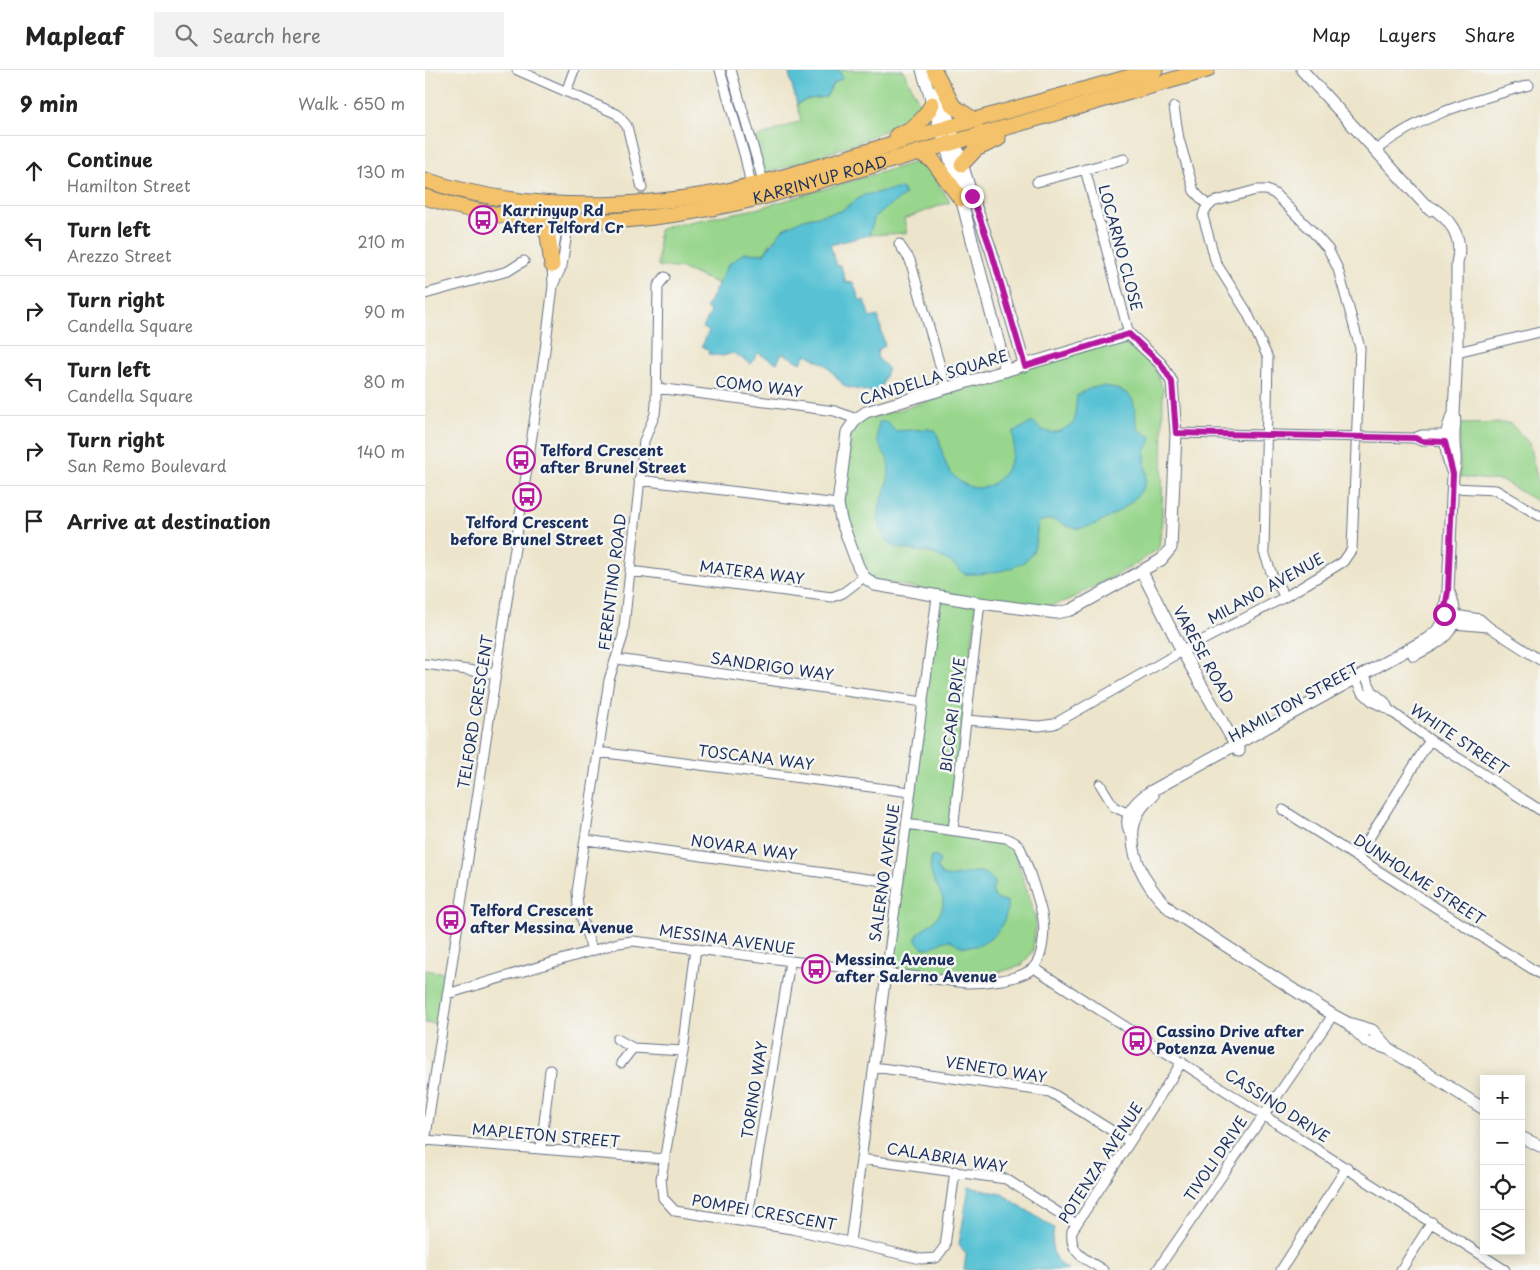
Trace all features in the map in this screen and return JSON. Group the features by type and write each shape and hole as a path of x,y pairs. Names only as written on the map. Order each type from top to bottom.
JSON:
{"highway":[{"path":"934,70 953,106 976,121"},
{"name":"KARRINYUP ROAD","path":"425,180 498,198 565,205 674,200 757,183 945,128 976,121 1155,70"},
{"name":"KARRINYUP ROAD","path":"425,197 509,215 564,221 641,219 704,211 1207,70"},
{"path":"858,154 885,139 911,129 928,114 932,104"},
{"path":"962,164 976,149 1007,136 1032,120"},
{"path":"919,152 933,161 961,199"},
{"path":"539,219 548,235 552,265"}],"street":[{"path":"517,70 617,114 627,126 642,188"},
{"path":"566,92 575,70"},
{"path":"720,70 745,157 757,183"},
{"path":"731,70 757,183"},
{"path":"923,70 932,104 945,128"},
{"path":"934,70 961,199 1006,371"},
{"path":"1302,70 1427,204 1451,238 1457,263 1457,352 1454,414 1456,424 1450,438 1457,464 1453,474 1448,591 1452,600 1448,617 1480,619 1489,628 1540,660"},
{"path":"1310,70 1319,88"},
{"path":"1377,149 1393,137 1439,112 1529,85"},
{"path":"1173,107 1179,139 1194,191 1208,206 1203,216 1216,263 1247,312 1268,358 1264,552 1285,597"},
{"path":"950,143 962,164 991,250 1025,366"},
{"name":"LOCARNO CLOSE","path":"1037,182 1124,159"},
{"name":"LOCARNO CLOSE","path":"1085,169 1129,334"},
{"name":"MILANO AVENUE","path":"966,720 1039,726 1054,724 1182,651 1285,597 1343,562 1352,549 1359,436 1359,341 1338,269 1328,249 1282,201 1267,190 1221,199 1208,206"},
{"name":"TELFORD CRESCENT","path":"553,286 562,266 565,205"},
{"name":"TELFORD CRESCENT","path":"425,1141 553,286 552,265 564,221"},
{"path":"899,244 910,260 946,387"},
{"path":"975,254 991,250"},
{"path":"425,294 508,271 524,262"},
{"name":"FERENTINO ROAD","path":"591,950 578,907 577,892 609,680 623,636 644,441 655,414 658,286 665,277"},
{"path":"990,307 1005,302"},
{"path":"1457,352 1540,332"},
{"path":"864,576 875,585 937,597 1056,613 1071,610 1161,560 1171,548 1176,433 1172,382 1161,364 1129,334"},
{"name":"CANDELLA SQUARE","path":"864,576 841,520 838,504 847,432 856,419 866,412 946,387 1025,366 1129,334"},
{"name":"COMO WAY","path":"657,388 835,411 856,419"},
{"path":"1176,433 1359,436 1415,438 1421,441 1450,438"},
{"path":"639,480 838,504"},
{"path":"1453,488 1496,490 1540,516"},
{"name":"MATERA WAY","path":"630,571 832,597 843,593 864,576"},
{"name":"VARESE ROAD","path":"1142,572 1182,651 1237,748"},
{"name":"SALERNO AVENUE","path":"850,1242 937,597"},
{"name":"BICCARI DRIVE","path":"953,830 980,603"},
{"name":"HAMILTON STREET","path":"1448,617 1448,634 1437,644 1361,680 1300,713 1182,778 1147,801 1133,815 1132,835 1137,864 1159,900 1172,911 1348,1023 1366,1041 1389,1049 1480,1106"},
{"name":"SANDRIGO WAY","path":"617,659 923,702"},
{"path":"425,664 496,674"},
{"name":"WHITE STREET","path":"1361,680 1388,709 1430,740 1540,810"},
{"path":"1358,856 1430,740"},
{"name":"TOSCANA WAY","path":"598,752 910,792"},
{"path":"1100,784 1114,807 1133,815"},
{"name":"DUNHOLME STREET","path":"1283,810 1358,856 1540,974"},
{"path":"907,824 1006,838 1019,847 1043,920 1041,950 1034,968"},
{"name":"NOVARA WAY","path":"586,840 897,883"},
{"name":"MESSINA AVENUE","path":"447,994 591,950 633,941 886,974 983,983 1019,975 1034,968"},
{"name":"POMPEI CRESCENT","path":"695,948 683,1051 661,1180 663,1198 675,1211 792,1229 921,1259 936,1258 945,1246 955,1171"},
{"name":"TORINO WAY","path":"747,1222 790,962"},
{"name":"CASSINO DRIVE","path":"1034,968 1505,1270"},
{"name":"TIVOLI DRIVE","path":"1157,1270 1333,1015"},
{"path":"617,1039 633,1048 683,1051"},
{"path":"621,1063 633,1048"},
{"name":"POTENZA AVENUE","path":"1103,1270 1077,1253 1070,1242 1072,1231 1182,1062"},
{"name":"VENETO WAY","path":"874,1067 1050,1092 1130,1142"},
{"path":"541,1149 551,1070"},
{"path":"1525,1131 1537,1144"},
{"path":"1525,1139 1537,1144"},
{"name":"MAPLETON STREET","path":"425,1141 665,1159"},
{"name":"CALABRIA WAY","path":"861,1159 1006,1179 1076,1224"},
{"path":"1281,1270 1347,1167"},
{"path":"1401,1270 1432,1222"}],"green space":[{"path":"839,70 903,70 920,104 909,115 871,137 824,155 763,174 753,139 801,121 797,104 808,99 826,97 832,85 842,78"},
{"path":"916,162 930,169 950,202 904,219 907,233 869,235 875,216 864,195 841,211 804,219 772,241 764,254 744,253 728,265 719,284 683,269 658,266 659,230 668,226 756,209"},
{"path":"1115,342 1133,348 1154,367 1163,389 1162,519 1159,548 1138,563 1069,600 1049,606 963,597 878,581 869,576 847,526 842,508 851,434 857,422 939,398 994,377"},
{"path":"1510,423 1529,443 1540,491 1540,503 1503,481 1460,477 1460,424"},
{"path":"938,599 977,605 949,827 906,821"},
{"path":"907,827 989,838 1013,846 1036,920 1033,951 1021,966 971,980 887,970"},
{"path":"425,970 446,973 438,1024 425,1023"}],"water":[{"path":"788,70 839,70 843,78 832,85 826,97 808,99 797,104"},
{"path":"902,188 905,195 875,216 869,235 830,245 837,266 841,266 846,283 853,282 860,301 864,300 870,318 878,316 885,346 878,350 877,357 888,368 881,388 882,398 873,401 871,392 845,387 826,365 806,354 801,363 782,353 777,363 758,353 751,364 733,353 723,356 708,354 709,351 702,346 709,331 703,328 711,312 706,308 728,265 744,253 764,254 783,229 804,219 841,211 864,195"},
{"path":"1105,386 1129,395 1134,405 1138,429 1151,437 1145,454 1145,484 1131,501 1113,515 1083,528 1070,527 1055,520 1039,522 1035,546 1030,556 1014,567 982,574 964,574 937,555 897,547 885,539 881,531 879,512 889,471 886,457 879,445 877,432 879,422 887,422 895,431 929,429 936,431 944,459 952,474 964,484 976,488 987,486 997,481 1005,472 1011,460 1014,446 1013,432 1033,422 1048,432 1063,430 1074,423 1077,395 1091,388"},
{"path":"936,856 940,861 937,868 942,875 955,876 975,872 982,873 995,882 992,891 996,898 1007,901 1005,919 995,935 987,941 970,947 960,946 951,940 927,948 923,948 919,944 916,938 921,931 936,919 942,908 941,894 934,881 930,866 932,857"},
{"path":"969,1187 1002,1194 1054,1228 1053,1252 1062,1266 1068,1270 964,1270 966,1254 959,1244"}],"place":[{"name":"Karrinyup Rd After Telford Cr","path":"483,220"},
{"name":"Telford Crescent after Brunel Street","path":"521,460"},
{"name":"Telford Crescent before Brunel Street","path":"527,497"},
{"name":"Telford Crescent after Messina Avenue","path":"451,920"},
{"name":"Messina Avenue after Salerno Avenue","path":"816,969"},
{"name":"Cassino Drive after Potenza Avenue","path":"1137,1041"}],"route":[{"path":"972,196 991,250 1025,366 1129,334 1161,364 1172,382 1176,433 1359,436 1415,438 1421,441 1445,442 1453,474 1448,591 1444,614"}]}
